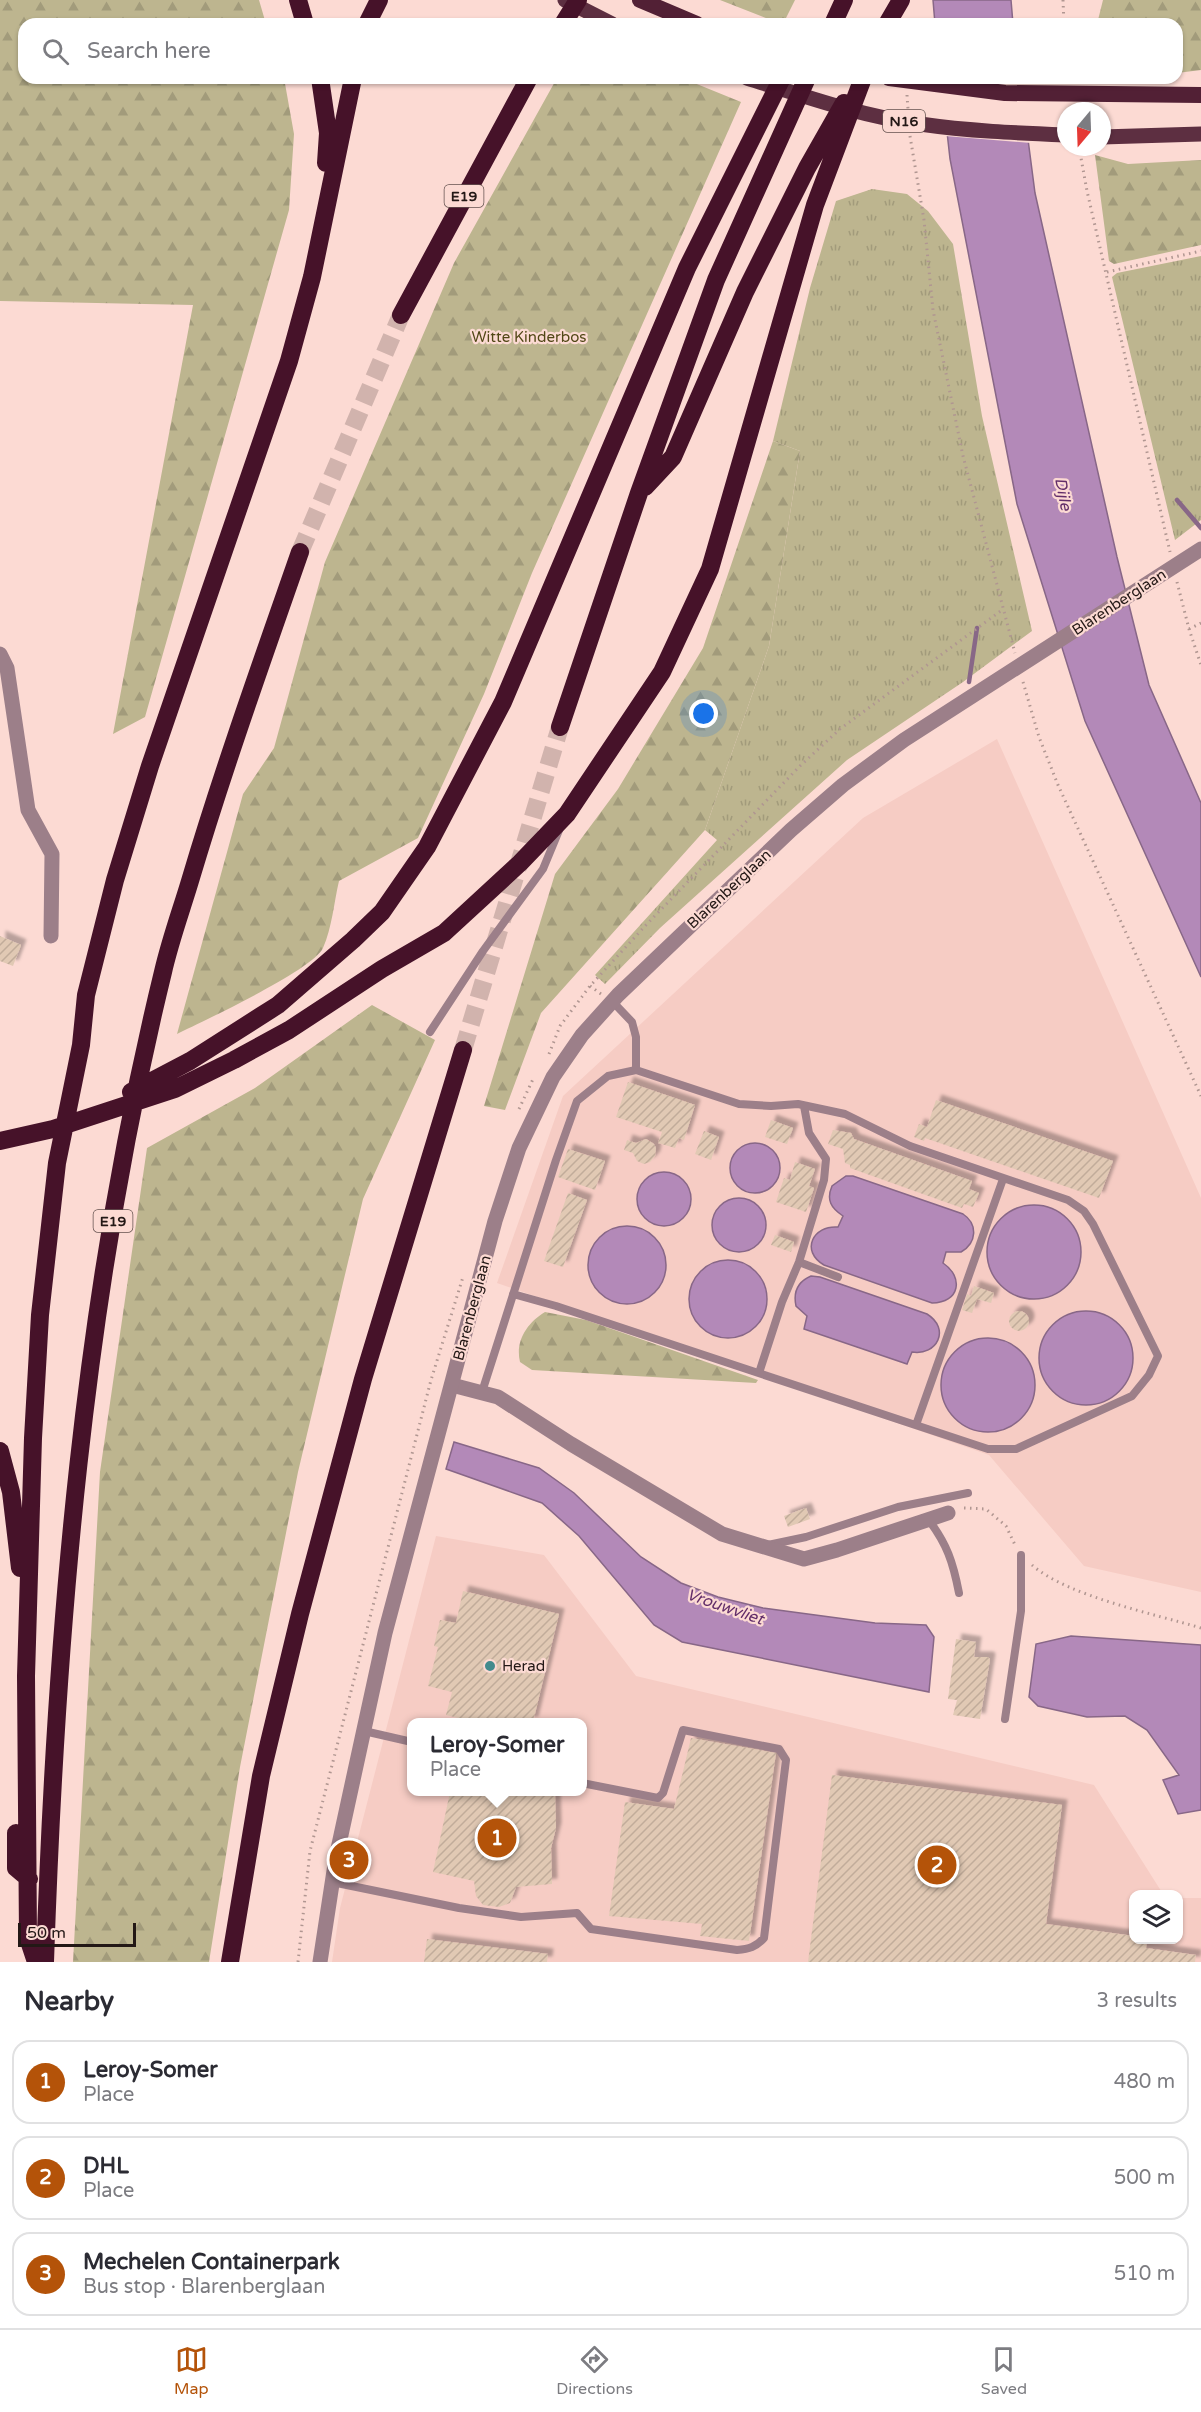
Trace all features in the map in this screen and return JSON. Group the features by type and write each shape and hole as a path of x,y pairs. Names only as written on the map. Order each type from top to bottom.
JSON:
{"highway":[{"path":"298,0 303,18"},
{"path":"370,18 379,0"},
{"path":"567,18 578,0"},
{"path":"640,0 683,18"},
{"path":"836,18 844,0"},
{"path":"891,18 901,0"},
{"path":"321,84 328,133 324,214"},
{"path":"36,1962 28,1938 27,1676 36,1369 57,1163 81,1046 86,995 115,880 150,766 289,361 312,277 352,84"},
{"name":"E19","path":"401,315 526,84"},
{"path":"53,1129 190,1061 278,1005 354,940 382,912 428,847 503,702 687,268 779,84"},
{"path":"560,727 639,493 717,280 804,84"},
{"path":"639,493 673,457 745,292 807,168 855,84"},
{"path":"5,1140 53,1129 175,1089 289,1030 382,969 444,933 567,814 662,672 710,569 815,206 860,84"},
{"path":"935,84 1005,93 1119,96 1201,95"},
{"name":"E19","path":"45,1962 56,1738 80,1448 120,1175 164,970 220,780 300,552"},
{"path":"230,1962 261,1776 300,1614 363,1379 463,1050"},
{"path":"0,1451 11,1492 20,1566 15,1868 29,1879"}],"main road":[{"path":"565,0 600,18"},
{"name":"N16","path":"766,84 830,104 918,124 999,132 1057,135"},
{"path":"1111,137 1201,134"}],"street":[{"name":"Blarenberglaan","path":"320,1962 332,1882 385,1632 495,1221 519,1148 553,1077 607,998 790,830 843,785 904,740 1200,550"},
{"path":"0,654 7,668 28,810 52,854 51,936"},
{"path":"452,1385 498,1397 571,1444 722,1534 804,1559 948,1513"}],"lane":[{"path":"430,1032 483,951 543,869 567,814"},
{"path":"607,998 632,1022 636,1037 636,1070"},
{"path":"482,1392 513,1294 577,1101 608,1076 636,1070 739,1104 804,1106 846,1114 910,1146 1068,1200 1084,1210 1093,1224 1158,1356 1149,1375 1132,1396 1016,1449 988,1449 556,1306 513,1294"},
{"path":"759,1373 782,1302 799,1263 824,1180 826,1159 809,1133 804,1106"},
{"path":"915,1425 1003,1179"},
{"path":"799,1263 838,1277"},
{"path":"764,1546 806,1537 898,1507 968,1493"},
{"path":"928,1519 947,1548 954,1564 959,1593"},
{"path":"1005,1719 1021,1611 1021,1555"},
{"path":"332,1882 459,1908 521,1917 577,1913 591,1929 737,1950 750,1948 764,1938 786,1760 780,1749 683,1730 663,1793 658,1798 587,1784"},
{"path":"364,1731 407,1741"}],"path":[{"path":"1063,0 1064,18"},
{"path":"906,89 908,111"},
{"path":"910,133 924,220 933,310 963,456 1016,656"},
{"path":"1081,156 1172,562"},
{"path":"1107,272 1201,251"},
{"path":"1175,573 1201,665"},
{"path":"607,998 590,986 800,766 840,729 1002,610"},
{"path":"1189,629 1201,623"},
{"path":"1022,679 1039,736 1058,785 1201,1096"},
{"path":"948,1513 967,1507 986,1509 1006,1527 1021,1555 1037,1569 1072,1588 1093,1596 1201,1628"}],"shaded area":[{"path":"997,739 1201,1198 1201,1592 1084,1566 989,1455 497,1283 563,1096 863,818"},
{"path":"436,1536 544,1555 636,1676 1094,1785 1160,1890 1129,1890 1129,1944 1183,1944 1183,1898 1201,1898 1201,1962 332,1962 340,1908"}],"green space":[{"path":"0,0 259,0 264,18 18,18 18,84 285,84 294,134 289,210 145,717 113,734 193,305 0,301"},
{"path":"720,0 795,0 786,18 766,18"},
{"path":"1103,0 1201,0 1201,70 1183,72 1183,18 1098,18"},
{"name":"Witte Kinderbos","path":"554,84 697,84 741,102 532,573 484,694 418,838 339,881 326,940 323,948 315,957 300,969 256,994 177,1034 243,794 274,748 325,562 454,263"},
{"path":"1095,156 1128,164 1201,160 1201,245 1114,264 1109,261"},
{"path":"872,189 907,194 928,211 953,244 982,416 1032,631 963,682 847,760 660,928 605,984 595,975 717,840 705,830 769,646 800,451 773,441 810,288 836,201"},
{"path":"1201,256 1201,520 1175,540 1112,277 1117,273"},
{"path":"773,441 800,451 769,646 705,830 541,1013 505,1110 484,1106 555,874 618,789 703,648"},
{"path":"372,1005 435,1040 363,1199 298,1472 240,1767 209,1962 73,1962 100,1472 147,1148 255,1088"},
{"path":"545,1312 586,1320 758,1380 756,1383 532,1370 520,1362 519,1347 528,1327"}],"water":[{"path":"933,0 1011,0 1012,18 934,18"},
{"name":"Dijle","path":"942,84 1021,84 1035,193 1117,557 1149,685 1201,803 1201,977 1085,721 1017,504 950,159"},
{"path":"755,1143 769,1147 776,1154 780,1168 776,1182 769,1189 755,1193 741,1189 734,1182 730,1168 734,1154 741,1147"},
{"path":"659,1172 669,1172 679,1176 687,1184 691,1199 687,1214 679,1222 669,1226 659,1226 649,1222 641,1214 637,1204 637,1194 641,1184 649,1176"},
{"path":"846,1176 853,1176 963,1214 968,1218 973,1228 973,1239 961,1252 946,1252 943,1263 950,1269 956,1282 956,1288 948,1299 932,1303 824,1265 817,1259 811,1246 816,1234 829,1227 838,1227 843,1216 833,1207 830,1195 832,1186"},
{"path":"734,1198 744,1198 754,1202 762,1210 766,1225 762,1240 754,1248 744,1252 734,1252 724,1248 716,1240 712,1230 712,1220 716,1210 724,1202"},
{"path":"1034,1205 1052,1208 1067,1219 1078,1234 1081,1252 1078,1270 1067,1285 1052,1296 1034,1299 1016,1296 1001,1285 990,1270 987,1252 990,1234 1001,1219 1016,1208"},
{"path":"627,1226 642,1229 659,1243 666,1265 663,1280 649,1297 627,1304 612,1301 595,1287 588,1265 591,1250 605,1233"},
{"path":"728,1260 743,1263 760,1277 767,1299 764,1314 750,1331 728,1338 713,1335 696,1321 689,1299 692,1284 706,1267"},
{"path":"811,1276 820,1277 927,1314 938,1327 938,1340 928,1350 912,1352 907,1364 804,1329 807,1316 796,1306 795,1296 799,1284"},
{"path":"1086,1311 1104,1314 1120,1324 1130,1340 1133,1358 1130,1376 1120,1392 1104,1402 1086,1405 1068,1402 1052,1392 1042,1376 1039,1358 1042,1340 1052,1324 1068,1314"},
{"path":"979,1338 997,1338 1022,1351 1032,1367 1035,1385 1032,1403 1022,1419 997,1432 979,1432 954,1419 941,1394 941,1376 954,1351"},
{"name":"Vrouwvliet","path":"454,1442 539,1468 574,1493 641,1557 681,1583 718,1597 763,1608 875,1623 926,1625 934,1637 929,1692 682,1642 654,1625 579,1536 542,1503 446,1469"},
{"path":"1071,1636 1201,1645 1201,1810 1178,1814 1163,1780 1179,1775 1147,1730 1125,1716 1087,1717 1038,1706 1029,1697 1036,1644"}],"pier":[{"path":"939,84 1024,84 1031,143 945,136"}],"building":[{"path":"0,936 21,945 13,966 0,961"},
{"path":"628,1082 695,1105 684,1140 679,1138 675,1148 658,1143 662,1132 616,1117"},
{"path":"936,1100 1113,1161 1099,1198 925,1138 924,1141 914,1137 919,1124 927,1127"},
{"path":"771,1120 793,1128 787,1144 765,1137"},
{"path":"833,1130 851,1133 854,1139 972,1181 969,1189 979,1193 973,1207 964,1204 962,1208 850,1168 850,1165 845,1163 843,1149 828,1144"},
{"path":"704,1131 719,1137 711,1160 695,1154"},
{"path":"646,1139 656,1148 655,1156 650,1162 644,1164 637,1161 633,1153 624,1150 627,1140 636,1143"},
{"path":"568,1149 605,1161 595,1190 558,1177"},
{"path":"795,1162 815,1169 809,1186 814,1188 806,1212 776,1202 784,1178 790,1180"},
{"path":"568,1193 587,1200 563,1267 544,1261"},
{"path":"775,1235 794,1242 791,1252 771,1245"},
{"path":"974,1286 994,1293 991,1303 977,1299 972,1313 962,1310 967,1294 971,1296"},
{"path":"1015,1311 1023,1311 1029,1317 1029,1325 1023,1331 1015,1331 1009,1325 1009,1317"},
{"path":"806,1508 810,1519 788,1527 784,1516"},
{"name":"Herad","path":"463,1591 559,1614 534,1718 458,1718 446,1715 452,1692 428,1686 438,1647 434,1646 440,1620 456,1623"},
{"path":"956,1639 976,1642 974,1657 990,1659 980,1719 953,1715 957,1700 948,1699"},
{"path":"691,1738 776,1753 749,1941 700,1936 702,1924 609,1916 625,1802 674,1809"},
{"path":"832,1775 1062,1805 1046,1924 1129,1935 1129,1944 1146,1944 1146,1948 1196,1955 1195,1962 808,1962"},
{"path":"449,1796 555,1796 556,1828 551,1848 552,1884 516,1887 510,1903 499,1907 483,1905 476,1896 474,1881 433,1872"},
{"path":"427,1939 548,1954 547,1962 424,1962"}],"waterway":[{"path":"1177,500 1201,528"},
{"path":"969,682 977,628"}],"tunnel":[{"path":"300,552 401,315"},
{"path":"463,1050 560,727"}],"place":[{"name":"Herad","path":"490,1666"},
{"name":"Leroy-Somer","path":"497,1838"},
{"name":"Mechelen Containerpark","path":"349,1860"},
{"name":"DHL","path":"937,1865"}]}
